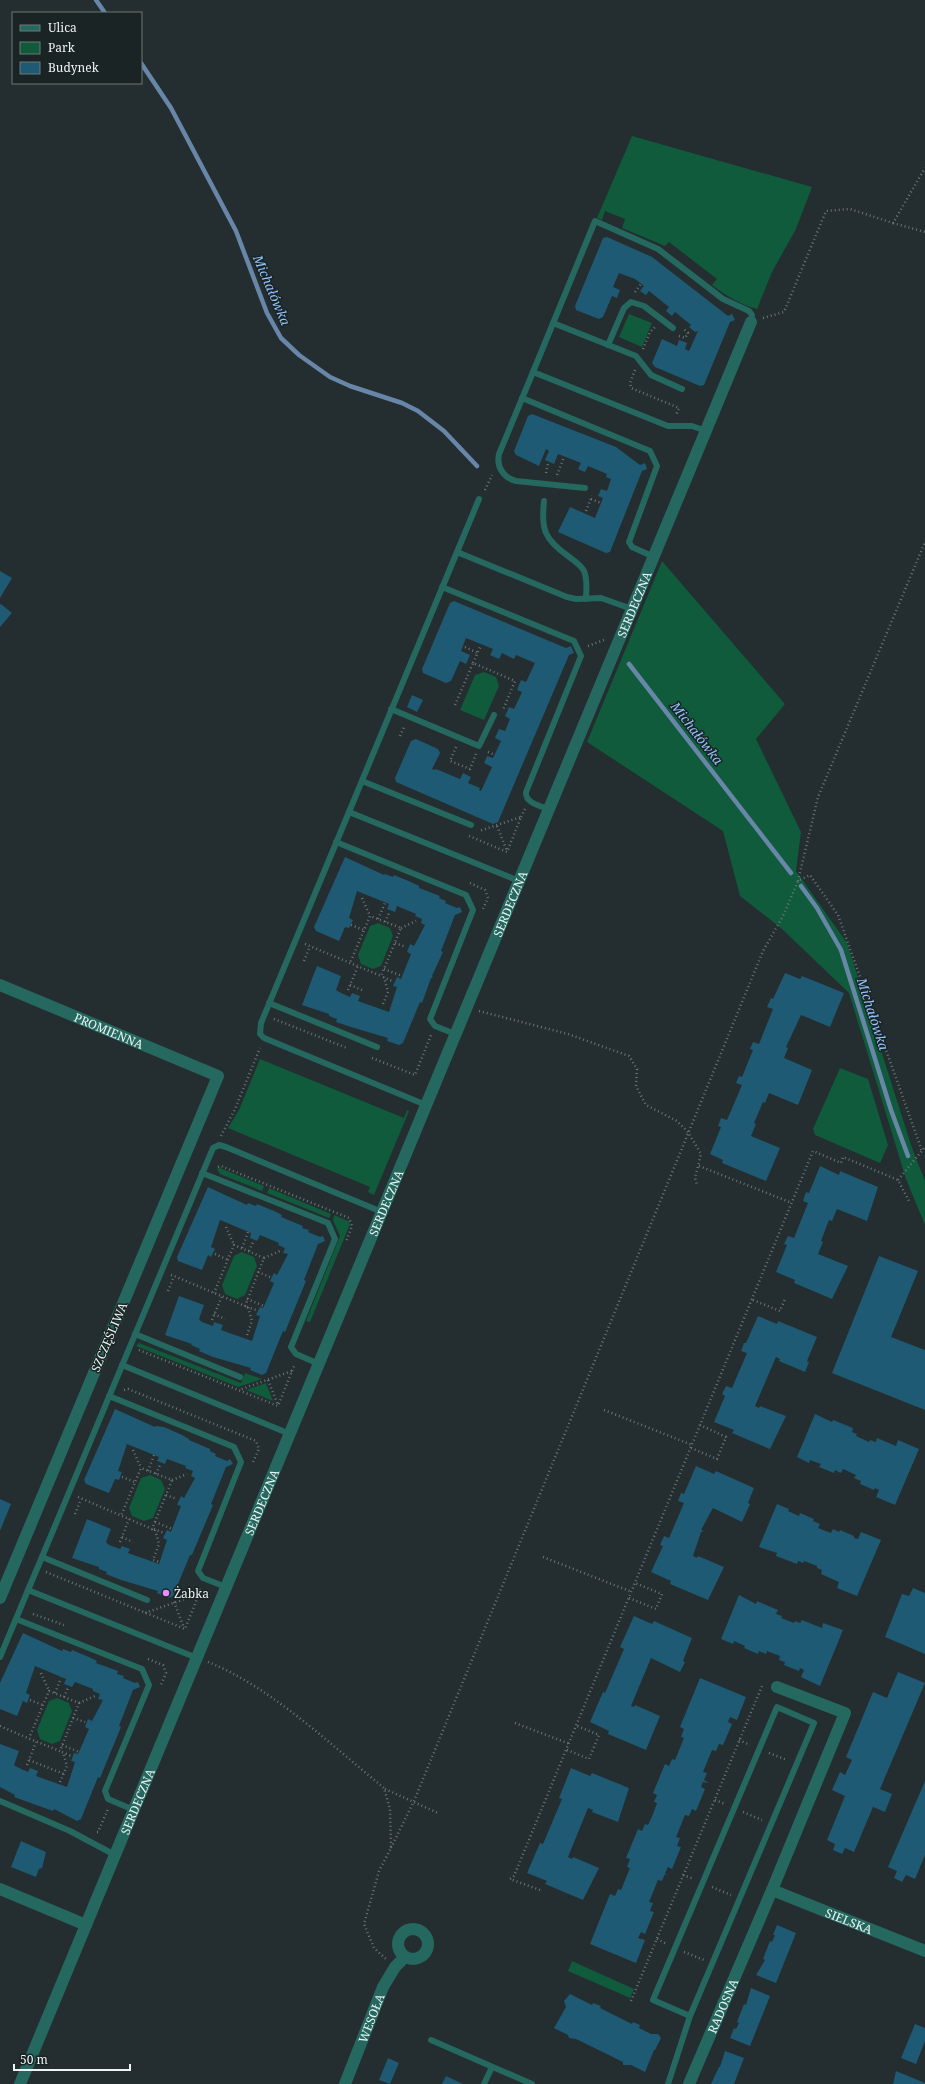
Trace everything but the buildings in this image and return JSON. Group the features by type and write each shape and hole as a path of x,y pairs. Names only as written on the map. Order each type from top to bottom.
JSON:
{"street":[{"name":"SERDECZNA","path":"20,2084 751,322"},
{"name":"PROMIENNA","path":"0,985 218,1076"},
{"name":"SZCZĘŚLIWA","path":"0,1598 218,1076"},
{"name":"RADOSNA","path":"689,2084 772,1890 845,1713 777,1687"},
{"path":"0,1889 86,1924"},
{"name":"SIELSKA","path":"772,1890 925,1951"},
{"name":"WESOŁA","path":"345,2084 383,1987 395,1967 405,1956"}],"lane":[{"path":"585,488 510,479 500,470 498,460 500,450 595,221 658,248 723,299 749,311 752,315 751,322"},
{"path":"608,345 624,308 631,302 644,306 673,328"},
{"path":"553,323 639,358 651,375 682,389"},
{"path":"533,372 671,427 692,426 706,431"},
{"path":"522,398 650,451 657,466 629,542 632,547 654,557"},
{"path":"426,1105 264,1038 260,1034 259,1028 479,499"},
{"path":"544,501 542,517 545,534 557,549 583,570 586,580 586,599"},
{"path":"457,552 567,597 586,599 601,598 632,609"},
{"path":"442,587 574,641 580,656 526,792 526,797 529,800 549,809"},
{"path":"391,710 479,746 497,716"},
{"path":"362,781 471,825"},
{"path":"349,812 519,881"},
{"path":"336,842 466,895 473,910 431,1012 430,1021 435,1026 456,1034"},
{"path":"269,1003 377,1047"},
{"path":"0,1657 212,1148 217,1146 226,1147 382,1212"},
{"path":"202,1173 328,1223 335,1238 292,1341 291,1349 299,1356 319,1364"},
{"path":"135,1334 240,1376"},
{"path":"122,1365 290,1434"},
{"path":"109,1396 234,1447 241,1462 198,1568 199,1575 205,1579 226,1587"},
{"path":"42,1557 147,1600"},
{"path":"28,1590 197,1658"},
{"path":"16,1619 142,1669 149,1685 105,1791 106,1798 134,1810"},
{"path":"668,2084 690,2016 814,1723 778,1707 653,2000 690,2016"},
{"path":"0,1801 70,1831 115,1855"},
{"path":"431,2040 532,2084"},
{"path":"484,2084 492,2066"}],"path":[{"path":"893,223 925,168"},
{"path":"751,322 784,312 826,211 850,209 925,232"},
{"path":"639,358 630,381 630,387 679,408 671,427"},
{"path":"553,485 564,457"},
{"path":"479,499 488,485 498,460"},
{"path":"586,510 594,490"},
{"path":"591,498 602,503"},
{"path":"395,1967 374,1948 364,1924 379,1871 414,1801 763,950 783,916 798,881 818,797 925,542"},
{"path":"455,706 481,645"},
{"path":"465,647 478,653"},
{"path":"473,663 515,681 497,716"},
{"path":"457,744 450,761 470,769 477,753 481,752"},
{"path":"485,751 494,755"},
{"path":"497,826 507,852"},
{"path":"798,881 810,875 838,915 922,1151"},
{"path":"464,881 485,890 488,898 482,912"},
{"path":"362,898 370,916 401,928"},
{"path":"378,919 385,903"},
{"path":"385,922 389,912"},
{"path":"350,963 370,916"},
{"path":"383,1004 388,992 382,977 384,969 401,928 416,921"},
{"path":"351,925 364,930"},
{"path":"295,940 392,981"},
{"path":"395,942 406,947"},
{"path":"304,961 310,946"},
{"path":"348,990 358,966"},
{"path":"384,969 402,976"},
{"path":"350,985 362,990"},
{"path":"466,1008 568,1034 629,1056 637,1069 636,1086 646,1105 677,1121 688,1132 701,1154 695,1178 697,1185"},
{"path":"273,1018 351,1050"},
{"path":"365,1055 415,1075 435,1026"},
{"path":"217,1146 225,1126 236,1109 264,1038"},
{"path":"898,1180 925,1147"},
{"path":"540,1890 510,1879 514,1876 570,1744 813,1151 841,1163 843,1157 898,1180 910,1203"},
{"path":"218,1167 221,1166 349,1218 352,1226 343,1248"},
{"path":"699,1166 792,1203"},
{"path":"226,1227 234,1245 264,1258"},
{"path":"242,1248 248,1232"},
{"path":"249,1251 253,1242"},
{"path":"214,1293 234,1245"},
{"path":"247,1335 252,1321 246,1306 247,1299 264,1258 280,1251"},
{"path":"215,1254 228,1260"},
{"path":"161,1270 256,1310"},
{"path":"258,1272 270,1277"},
{"path":"168,1291 174,1276"},
{"path":"212,1320 222,1296"},
{"path":"247,1299 264,1306"},
{"path":"753,1300 780,1311 785,1299"},
{"path":"214,1314 225,1319"},
{"path":"292,1371 299,1356"},
{"path":"268,1380 278,1406"},
{"path":"124,1390 128,1389 256,1441 258,1449 250,1470"},
{"path":"604,1410 717,1459 726,1437 700,1425"},
{"path":"133,1450 141,1468 172,1480 187,1474"},
{"path":"148,1471 154,1455"},
{"path":"156,1474 160,1465"},
{"path":"121,1516 141,1468"},
{"path":"122,1477 135,1482"},
{"path":"160,1562 153,1560 159,1544 153,1529 172,1480"},
{"path":"68,1493 164,1533"},
{"path":"166,1495 177,1500"},
{"path":"75,1514 81,1499"},
{"path":"120,1542 129,1519"},
{"path":"155,1522 172,1529"},
{"path":"122,1537 133,1542"},
{"path":"543,1557 632,1592"},
{"path":"198,1594 205,1579"},
{"path":"629,1598 656,1609 662,1594 635,1583"},
{"path":"174,1602 185,1628"},
{"path":"32,1614 35,1613 68,1626"},
{"path":"142,1657 163,1665 166,1673 157,1694"},
{"path":"197,1658 224,1669 284,1707 384,1788 438,1813"},
{"path":"29,1738 49,1691 41,1673"},
{"path":"55,1693 61,1678"},
{"path":"631,2001 762,1686"},
{"path":"64,1697 68,1688"},
{"path":"49,1691 79,1703 95,1696"},
{"path":"30,1700 43,1705"},
{"path":"60,1782 67,1766 61,1752 62,1745 79,1703"},
{"path":"74,1718 85,1722"},
{"path":"515,1723 570,1744"},
{"path":"0,1726 71,1756"},
{"path":"567,1750 589,1759 599,1735 577,1726"},
{"path":"27,1765 36,1742"},
{"path":"62,1745 79,1752"},
{"path":"29,1760 64,1774"},
{"path":"384,1788 390,1809 391,1848"},
{"path":"91,1830 98,1832 113,1802"},
{"path":"684,1875 740,1898"},
{"path":"657,1939 712,1964"}],"green space":[{"path":"632,136 812,187 796,229 772,272 757,309 733,299 712,285 717,279 669,242 665,246 622,228 625,219 605,211 602,220 597,218"},
{"path":"629,314 652,323 642,347 619,337"},
{"path":"662,561 785,704 756,739 801,832 796,871 847,943 912,1148 925,1181 925,1225 906,1179 849,993 782,929 740,896 723,831 587,742"},
{"path":"484,672 496,677 499,686 484,720 460,710 475,675"},
{"path":"378,923 390,928 393,936 381,966 373,969 361,964 358,955 370,926"},
{"path":"260,1059 404,1118 407,1110 409,1111 374,1195 368,1192 370,1187 228,1128 239,1110"},
{"path":"840,1068 868,1079 888,1145 880,1163 815,1135 813,1129"},
{"path":"220,1168 264,1186 262,1191 220,1174 217,1169"},
{"path":"269,1188 331,1214 329,1218 267,1193"},
{"path":"334,1215 348,1221 350,1224 310,1322 306,1321 340,1236 333,1220"},
{"path":"242,1252 254,1257 257,1266 245,1295 237,1299 225,1294 222,1285 234,1256"},
{"path":"139,1343 241,1383 245,1373 262,1379 238,1387 136,1346"},
{"path":"266,1383 273,1401 246,1390"},
{"path":"150,1475 161,1480 165,1489 153,1518 144,1521 132,1516 129,1508 141,1478"},
{"path":"57,1698 69,1703 72,1711 60,1741 52,1744 40,1739 37,1730 49,1701"},
{"path":"572,1961 634,1989 630,1998 568,1971"}],"waterway":[{"name":"Michałówka","path":"96,0 104,12"},
{"name":"Michałówka","path":"142,64 171,108 236,231 267,313 281,338 299,355 330,377 350,386 402,403 418,411 444,431 477,466"},
{"name":"Michałówka","path":"629,664 791,873"},
{"name":"Michałówka","path":"801,886 817,908 841,950 891,1110 908,1156"}],"place":[{"name":"Żabka","path":"166,1593"}]}
